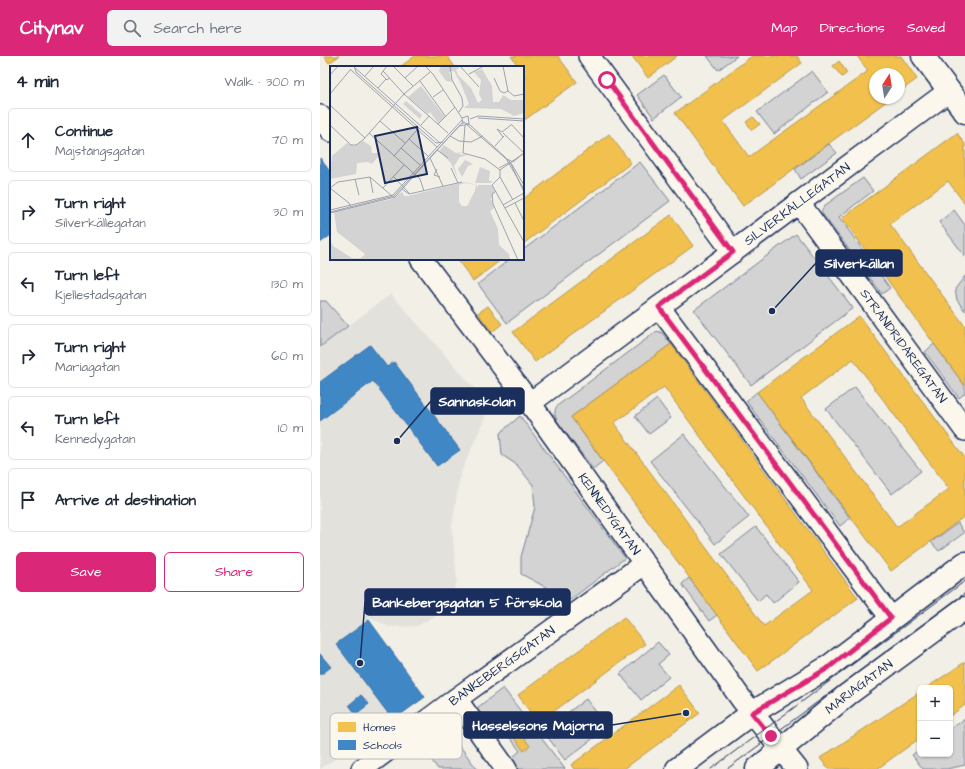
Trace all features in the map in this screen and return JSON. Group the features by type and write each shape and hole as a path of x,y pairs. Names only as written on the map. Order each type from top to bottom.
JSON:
{"street":[{"path":"589,56 733,252"},
{"path":"924,56 965,112"},
{"name":"SILVERKÄLLEGATAN","path":"530,404 949,91"},
{"path":"320,116 330,131"},
{"name":"STRANDRIDAREGATAN","path":"799,203 965,430"},
{"name":"KENNEDYGATAN","path":"422,260 530,404 752,713 797,769"},
{"path":"659,307 891,618"},
{"path":"677,769 752,713 828,668 891,618 965,563"},
{"name":"BANKEBERGSGATAN","path":"436,713 644,564"},
{"name":"MARIAGATAN","path":"757,769 847,695 965,608"},
{"path":"456,698 506,769"},
{"name":"BANKEBERGSGATAN","path":"362,769 375,759"}],"shaded area":[{"path":"707,56 737,56 718,70"},
{"path":"812,71 828,92 774,134 757,112"},
{"path":"664,75 681,97 654,118 637,95"},
{"path":"829,144 837,153 801,179 795,169"},
{"path":"640,162 670,201 507,323 478,284 509,260 524,260 524,249"},
{"path":"863,178 873,191 839,217 890,288 882,294 821,212 824,206"},
{"path":"954,210 965,225 965,256 939,222"},
{"path":"796,234 853,308 751,385 694,310"},
{"path":"965,276 965,311 957,300 955,289"},
{"path":"391,294 490,406 460,475 452,527 457,580 451,597 442,612 417,626 389,627 370,617 369,620 425,697 402,713 330,713 330,759 335,759 320,769 320,347"},
{"path":"320,301 326,301 348,326 320,347"},
{"path":"657,331 662,333 671,344 571,417 603,461 593,469 558,422 555,414 556,408"},
{"path":"934,344 965,386 965,393 959,398 925,352"},
{"path":"855,387 921,471 892,494 826,409"},
{"path":"757,392 850,518 840,526 746,401"},
{"path":"657,399 671,418 649,434 635,416"},
{"path":"520,416 625,558 570,600 521,574 521,557 535,507 533,485 517,465 502,455 500,433"},
{"path":"684,434 749,517 715,544 650,461"},
{"path":"958,523 964,533 939,551 931,542"},
{"path":"756,527 799,582 773,603 766,594 758,601 721,554"},
{"path":"689,578 717,615 709,621 682,584"},
{"path":"658,642 669,655 658,664 669,677 641,700 620,674"},
{"path":"503,688 565,769 512,769 507,762 520,751 498,722 485,731 473,711"},
{"path":"586,699 608,727 565,760 543,731"},
{"path":"965,719 965,765 947,769 923,769 912,755 917,751 917,757 953,757 953,727"},
{"path":"462,749 477,769 438,769 431,759 462,759"}],"building: Homes":[{"path":"324,56 339,56 329,63"},
{"path":"415,56 447,56 454,66 401,66"},
{"path":"511,56 558,56 577,82 524,120 524,78 526,77 524,74 524,66 518,66"},
{"path":"632,56 677,56 648,78"},
{"path":"752,56 797,56 802,63 723,121 749,157 868,71 857,56 901,56 917,79 905,88 905,68 869,68 869,104 883,104 743,206 675,113"},
{"path":"839,61 847,73 842,77 833,66"},
{"path":"753,117 760,124 752,130 746,122"},
{"path":"957,133 965,144 965,204 948,181 890,224 965,326 965,386 842,218"},
{"path":"609,134 631,163 524,243 524,198"},
{"path":"671,215 693,246 535,362 513,332"},
{"path":"458,260 501,260 473,281"},
{"path":"488,306 502,324 492,332 478,313"},
{"path":"859,316 965,458 965,516 891,571 757,392","holes":["853,359 949,489 897,527 801,398"]},
{"path":"671,344 858,598 758,671 571,417","holes":["664,387 813,590 764,626 614,423"]},
{"path":"624,617 645,644 538,723 518,695"},
{"path":"965,662 965,705 953,714 953,685 930,685"},
{"path":"679,685 700,713 624,769 574,769 571,765"},
{"path":"917,694 917,740 877,769 828,769 820,758"},
{"path":"518,730 530,746 524,751 512,735"}],"building: Schools":[{"path":"320,158 330,172 330,236 320,243"},
{"path":"370,345 387,367 394,362 460,450 437,466 373,381 320,421 320,382"},
{"path":"369,620 425,697 403,713 388,713 336,644"},
{"path":"320,654 331,667 320,675"},
{"path":"361,695 369,704 357,713 355,713 349,705"}],"tram line":[{"path":"711,769 965,581"},
{"path":"727,769 965,593"}],"place":[{"name":"Silverkällan","path":"772,311"},
{"name":"Sannaskolan","path":"397,441"},
{"name":"Bankebergsgatan 5 förskola","path":"360,663"},
{"name":"Hasselssons Majorna","path":"686,713"}],"route":[{"path":"607,80 733,252 659,307 891,618 828,668 752,713 771,736"}]}
